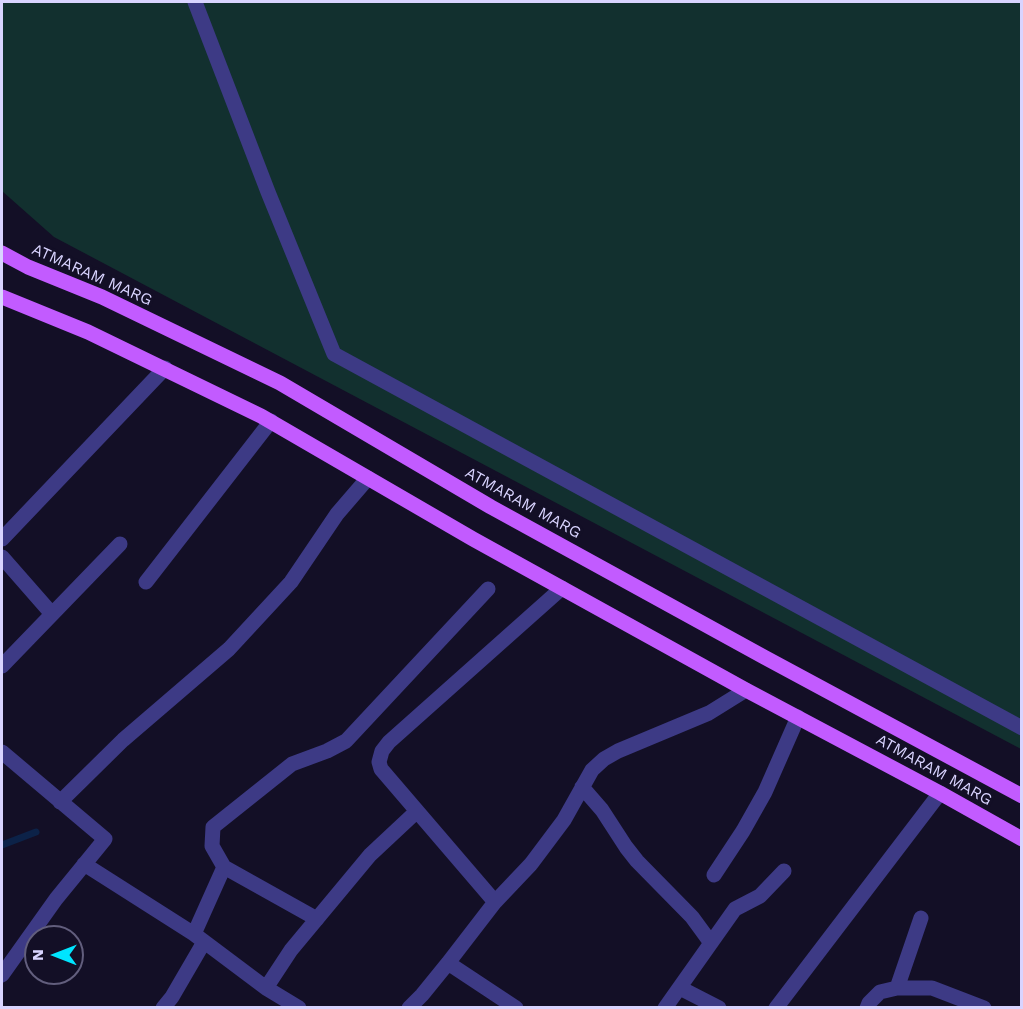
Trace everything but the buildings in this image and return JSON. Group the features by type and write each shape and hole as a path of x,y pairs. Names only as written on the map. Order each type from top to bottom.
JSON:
{"main road":[{"name":"ATMARAM MARG","path":"2,253 28,267 102,297 280,383 491,507 1022,796"},
{"name":"ATMARAM MARG","path":"2,297 88,332 271,422 562,588 1022,839"}],"street":[{"path":"195,2 268,192 334,354 1022,728"},
{"path":"2,539 165,368"},
{"path":"146,582 271,422"},
{"path":"60,802 123,740 229,649 291,582 337,514 368,478"},
{"path":"2,666 120,544"},
{"path":"2,557 52,614"},
{"path":"495,903 416,812 381,769 379,762 382,751 389,742 562,588"},
{"path":"317,919 224,867 212,846 213,827 292,764 346,741 488,589"},
{"path":"409,1008 422,995 495,903 538,855 564,820 592,770 604,759 709,713 746,690"},
{"path":"714,875 765,792 798,717"},
{"path":"2,752 105,839 2,975"},
{"path":"582,788 608,819 632,854 692,916 711,943"},
{"path":"776,1008 940,793"},
{"path":"266,988 291,950 370,855 416,812"},
{"path":"84,864 199,938 266,988 299,1008"},
{"path":"163,1008 171,998 199,938 224,867"},
{"path":"665,1008 735,909 760,896 783,871"},
{"path":"897,988 921,918"},
{"path":"448,963 516,1008"},
{"path":"680,988 719,1008"},
{"path":"867,1008 868,1003 879,992 897,988 932,988 984,1008"}],"green space":[{"path":"2,2 1021,2 1021,749 54,237 2,191"}],"waterway":[{"path":"2,845 36,832"}]}
